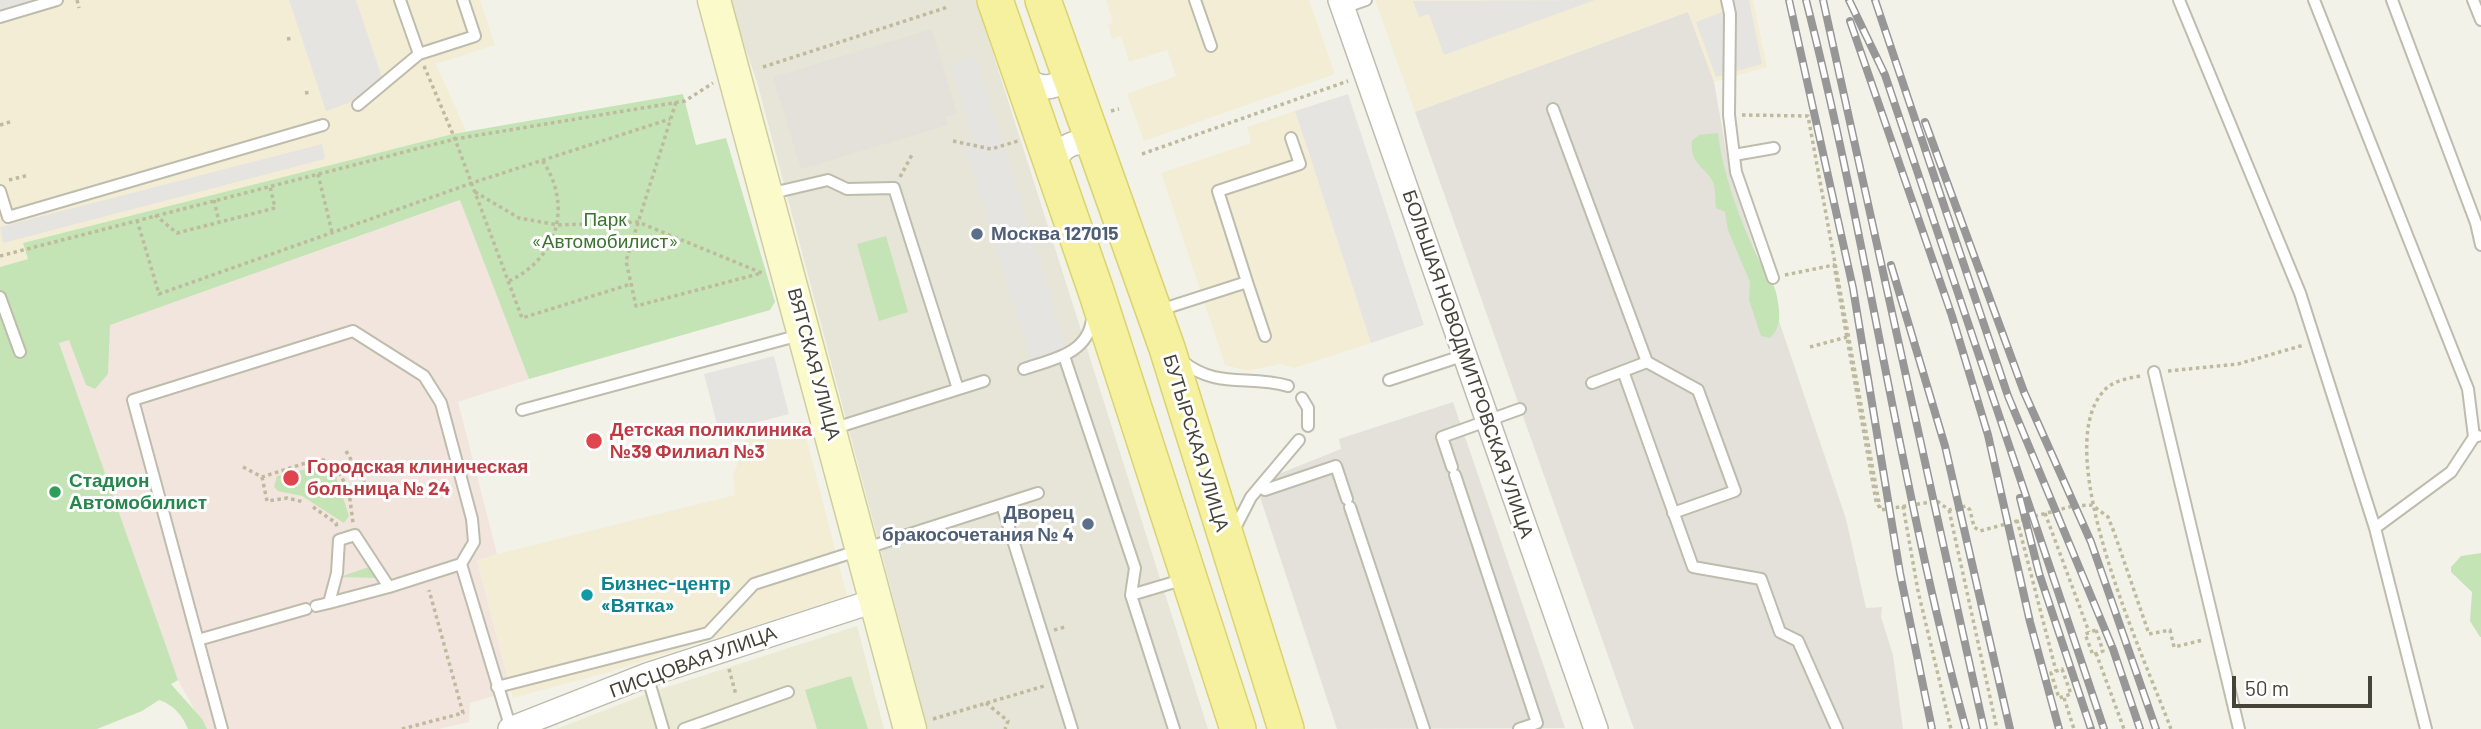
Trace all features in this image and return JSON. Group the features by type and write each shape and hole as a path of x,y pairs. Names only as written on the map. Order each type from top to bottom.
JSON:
{"main road":[{"path":"995,0 1096,291 1238,729"},
{"name":"БУТЫРСКАЯ УЛИЦА","path":"1043,0 1167,348 1286,729"}],"street":[{"name":"ВЯТСКАЯ УЛИЦА","path":"714,0 877,600 922,724"},
{"name":"БОЛЬШАЯ НОВОДМИТРОВСКАЯ УЛИЦА","path":"1342,4 1596,729"},
{"path":"1021,72 1031,85 1047,88 1061,80 1066,73 1065,58"},
{"path":"1056,173 1057,157 1068,145 1084,143 1091,146 1101,158"},
{"name":"ПИСЦОВАЯ УЛИЦА","path":"511,729 647,675 877,600"}],"lane":[{"path":"0,17 57,0"},
{"path":"400,0 419,54"},
{"path":"358,105 419,54 475,36 463,0"},
{"path":"1195,0 1211,46"},
{"path":"1342,4 1366,0"},
{"path":"1727,0 1729,115 1736,172 1773,278"},
{"path":"2179,0 2300,293 2375,528 2426,729"},
{"path":"2315,0 2468,389 2477,436 2451,472 2375,528"},
{"path":"2392,0 2479,219 2481,245"},
{"path":"2473,0 2481,20"},
{"path":"1553,109 1647,362 1698,390 1735,491 1674,513"},
{"path":"1,196 8,217 323,125"},
{"path":"1265,336 1218,191 1300,164 1291,138"},
{"path":"1734,155 1774,148"},
{"path":"767,195 828,180 847,189 894,188 958,389"},
{"path":"1154,312 1247,282"},
{"path":"1024,369 1064,356 1086,341 1091,328 1096,291"},
{"path":"0,297 20,352"},
{"path":"198,640 389,587 461,564 474,542 472,519 441,403 424,376 353,331 132,400 222,729"},
{"path":"522,410 806,333"},
{"path":"1167,348 1193,370 1218,381 1271,381 1288,386"},
{"path":"1389,380 1465,355"},
{"path":"1064,356 1098,474 1135,568 1131,595 1174,729"},
{"path":"1592,383 1647,362"},
{"path":"1623,372 1693,567 1761,579 1780,632 1798,641 1837,729"},
{"path":"2154,372 2239,729"},
{"path":"832,429 984,381"},
{"path":"1302,398 1308,408 1308,426"},
{"path":"1519,729 1536,723 1442,437 1520,409"},
{"path":"1227,545 1238,518 1260,486 1299,440"},
{"path":"1260,486 1265,490 1336,466 1423,729"},
{"path":"497,687 708,633 754,584 864,551 1038,493"},
{"path":"1002,505 1072,729"},
{"path":"329,603 337,573 339,540 355,535 389,587"},
{"path":"461,564 511,729"},
{"path":"1131,595 1189,578"},
{"path":"647,675 663,729"},
{"path":"684,729 788,692"}],"path":[{"path":"77,0 79,8"},
{"path":"763,67 948,7"},
{"path":"287,39 294,37"},
{"path":"419,54 455,139 522,317 631,284"},
{"path":"1142,154 1355,78"},
{"path":"0,256 455,139 685,101 715,82"},
{"path":"305,93 312,92"},
{"path":"475,191 519,218 558,225 638,222 762,273 636,306 626,261 638,222 676,102"},
{"path":"1111,111 1119,109"},
{"path":"1729,115 1808,116 1881,510"},
{"path":"137,220 159,294 472,183 671,118"},
{"path":"0,124 13,121"},
{"path":"953,141 991,149 1020,140"},
{"path":"894,188 912,153"},
{"path":"509,281 540,259 558,225 557,191 542,160"},
{"path":"318,174 332,232"},
{"path":"0,183 29,175"},
{"path":"155,215 177,233 275,208 270,186"},
{"path":"214,200 219,222"},
{"path":"1773,278 1834,265 1875,501 1881,510"},
{"path":"1810,346 1847,337"},
{"path":"346,451 368,489 349,492"},
{"path":"243,467 262,477 318,460 327,461"},
{"path":"336,466 349,492 355,535"},
{"path":"262,477 267,501 287,498 304,502"},
{"path":"1881,510 1937,501 1949,510 1997,729"},
{"path":"2092,505 2101,540 2171,729"},
{"path":"1949,510 1966,506 1970,510 1974,527 1980,531 2045,513 2092,505 2108,517 2115,532 2149,634 2170,630 2174,647 2219,637"},
{"path":"1903,506 1918,591 1951,729"},
{"path":"313,507 336,523 339,540"},
{"path":"2045,513 2089,632"},
{"path":"2017,520 2056,671"},
{"path":"402,729 463,713 425,574"},
{"path":"2096,630 2103,651 2096,653 2092,655 2085,634 2096,630"},
{"path":"2096,653 2124,729"},
{"path":"726,660 741,709"},
{"path":"2062,669 2071,694 2064,697 2059,698 2050,673 2062,669"},
{"path":"922,724 1057,682"},
{"path":"2064,697 2074,729"},
{"path":"986,703 1009,721 1005,729"}],"shaded area":[{"path":"0,0 480,0 495,45 436,64 466,131 23,243 28,259 0,267"},
{"path":"0,0 40,0 0,12"},
{"path":"289,0 356,0 382,77 356,100 326,111"},
{"path":"729,0 976,0 1208,729 928,729 757,82"},
{"path":"1106,0 1309,0 1335,74 1144,141 1127,94 1176,76 1167,50 1129,62 1121,36 1112,39 1108,25 1113,23"},
{"path":"1375,0 1753,0 1767,67 1714,82 1688,12 1415,112"},
{"path":"1595,0 1444,55 1429,14 1419,17 1413,1"},
{"path":"1723,0 1749,0 1762,64 1716,77 1696,22 1725,11"},
{"path":"1688,12 1714,82 1731,179 1846,519 1866,608 1882,607 1881,617 1893,655 1903,729 1634,729 1415,112"},
{"path":"932,29 957,114 946,117 948,125 801,169 773,77"},
{"path":"976,56 1068,353 1032,364 964,145 974,141 950,64"},
{"path":"1348,94 1424,325 1371,343 1295,111"},
{"path":"1295,111 1371,343 1294,368 1281,364 1247,371 1225,365 1161,173 1251,143 1247,127"},
{"path":"322,144 325,159 3,243 0,227"},
{"name":"Городская клиническая больница № 24","path":"461,200 529,379 458,402 497,554 477,560 511,691 470,703 469,722 439,729 205,729 178,680 162,642 59,343"},
{"path":"774,356 789,414 719,432 704,374"},
{"path":"1453,402 1565,728 1337,729 1260,497 1276,475 1341,449 1339,439"},
{"path":"802,421 847,596 606,673 513,698 477,559 735,495 733,477 746,436"},
{"path":"857,626 884,729 556,729 652,692"}],"green space":[{"name":"Парк «Автомобилист»","path":"683,94 696,145 726,138 775,302 770,310 529,379 460,200 110,325 108,374 95,389 86,385 69,340 59,343 178,680 171,684 202,719 207,729 188,729 177,711 159,700 142,711 97,729 0,729 0,267 28,259 23,243 453,134"},
{"path":"1718,133 1728,180 1739,214 1776,292 1779,319 1777,329 1770,338 1761,336 1749,300 1750,282 1728,230 1725,212 1716,208 1713,183 1693,155 1692,141 1699,135"},
{"path":"886,236 908,312 879,321 857,244"},
{"path":"320,466 336,476 349,516 344,523 302,496 278,491 274,487 277,476"},
{"path":"2481,553 2480,637 2470,621 2472,592 2451,572 2451,567 2461,556"},
{"path":"372,566 376,578 340,577"},
{"path":"851,676 868,729 817,729 805,690"}],"railway":[{"path":"1789,0 1853,288 1900,573 1932,729"},
{"path":"1806,0 1848,182 1922,548 1966,729"},
{"path":"1823,0 1984,729"},
{"path":"1849,0 1885,75 2104,729"},
{"path":"1875,0 2008,396 2113,649 2140,729"},
{"path":"1850,21 1952,316 1988,435 2030,622 2059,729"},
{"path":"1925,122 2024,392 2091,542 2156,729"},
{"path":"1891,265 1945,446 2010,729"},
{"path":"2020,498 2039,573 2091,729"}],"place":[{"name":"Москва 127015","path":"977,234"},
{"name":"Детская поликлиника №39 Филиал №3","path":"594,441"},
{"name":"Городская клиническая больница № 24","path":"291,478"},
{"name":"Стадион Автомобилист","path":"55,492"},
{"name":"Дворец бракосочетания № 4","path":"1088,524"},
{"name":"Бизнес-центр «Вятка»","path":"587,595"}]}
